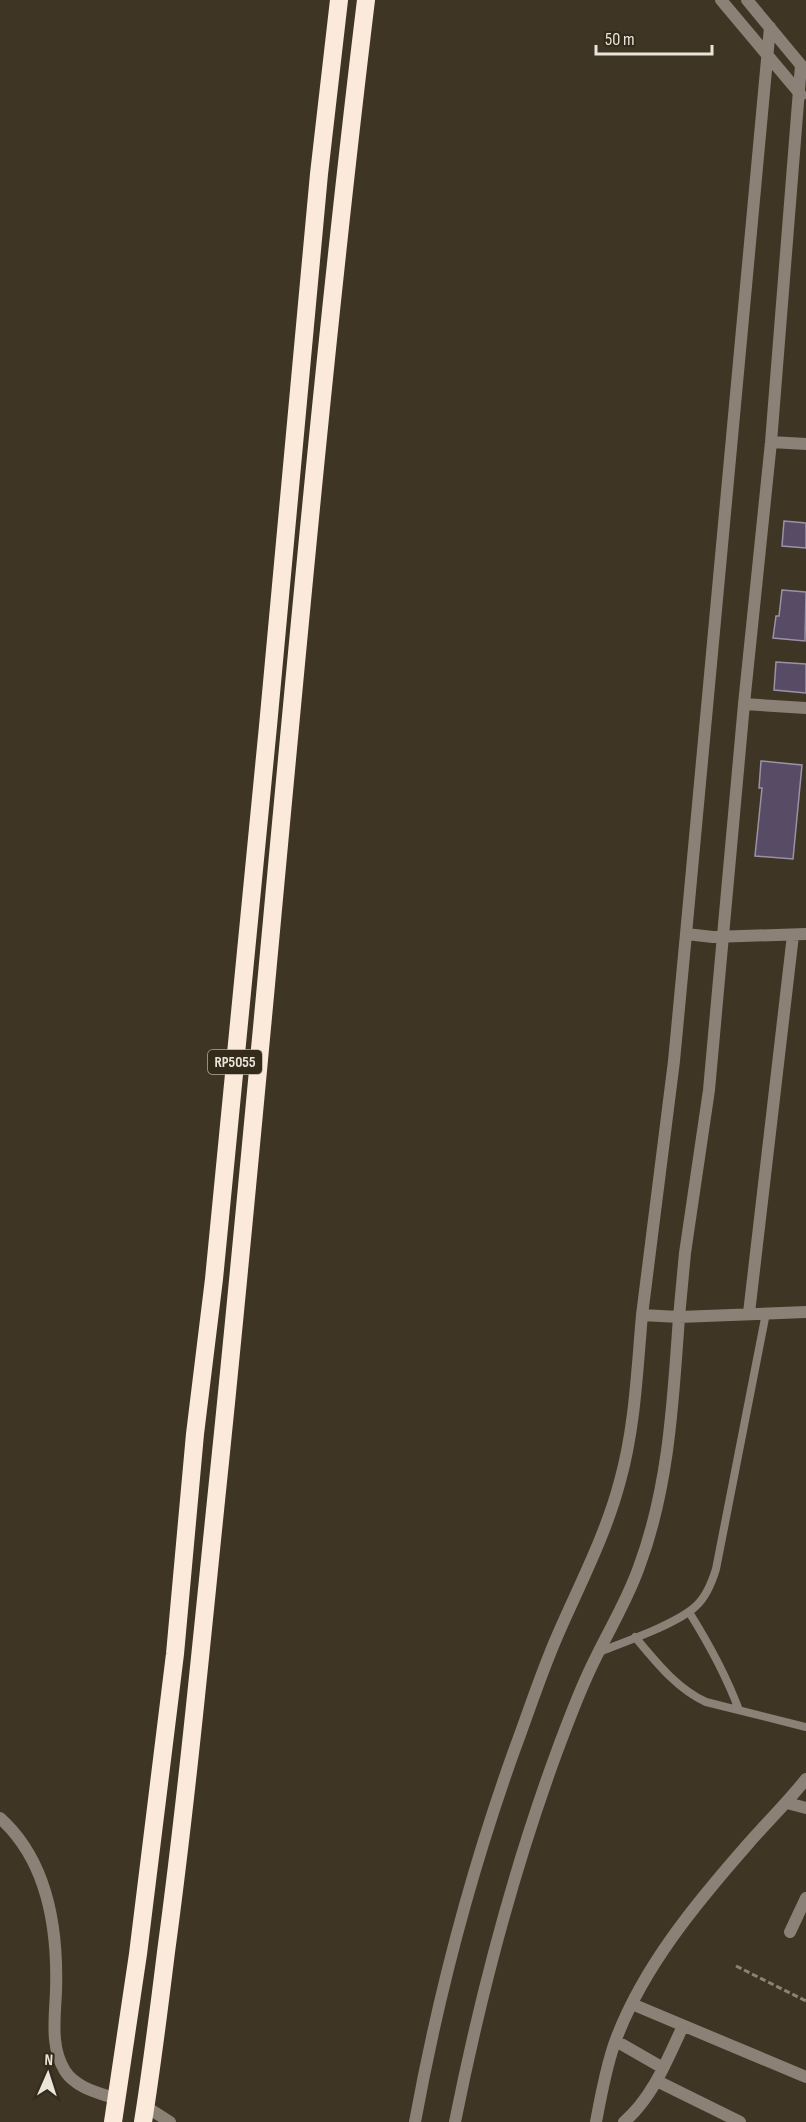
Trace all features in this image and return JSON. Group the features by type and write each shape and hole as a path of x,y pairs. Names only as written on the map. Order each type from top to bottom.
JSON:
{"highway":[{"name":"RP5055","path":"113,2122 152,1855 175,1654 195,1434 214,1279 268,726 318,185 339,0"},
{"name":"RP5055","path":"144,2114 178,1867 248,1190 265,986 338,244 366,0"}],"street":[{"path":"721,0 802,97"},
{"path":"455,2122 481,1998 525,1840 560,1743 599,1652 639,1569 659,1496 672,1418 685,1252 709,1090 802,97 803,68 747,0"},
{"path":"415,2122 429,2042 457,1931 494,1810 558,1632 599,1545 621,1480 634,1420 642,1315 674,1061 770,27"},
{"path":"771,442 806,444"},
{"path":"744,704 806,708"},
{"path":"686,934 701,937 800,935 749,1313"},
{"path":"642,1315 679,1317 806,1312"},
{"path":"596,2122 616,2041 632,2004 658,1957 677,1929 806,1779"},
{"path":"787,1803 806,1808"},
{"path":"0,1818 18,1837 35,1868 46,1894 53,1920 57,1960 54,2035 58,2056 66,2072 79,2085 117,2098"},
{"path":"790,1932 806,1898"},
{"path":"632,2004 806,2077"},
{"path":"624,2122 639,2107 657,2081 683,2026"},
{"path":"616,2041 663,2068"},
{"path":"657,2081 740,2122"},
{"path":"144,2114 170,2122"}],"lane":[{"path":"599,1652 689,1612 704,1596 716,1569 766,1313"},
{"path":"689,1612 712,1647 740,1710"},
{"path":"635,1637 667,1673 696,1697 706,1702 806,1727"}],"path":[{"path":"736,1966 806,2001"}],"building":[{"path":"784,521 806,523 806,548 782,546"},
{"path":"782,590 806,592 805,641 773,638 776,616 779,616"},
{"path":"776,662 806,664 806,693 774,690"},
{"path":"761,761 802,765 793,859 755,856 762,788 759,788"}]}
